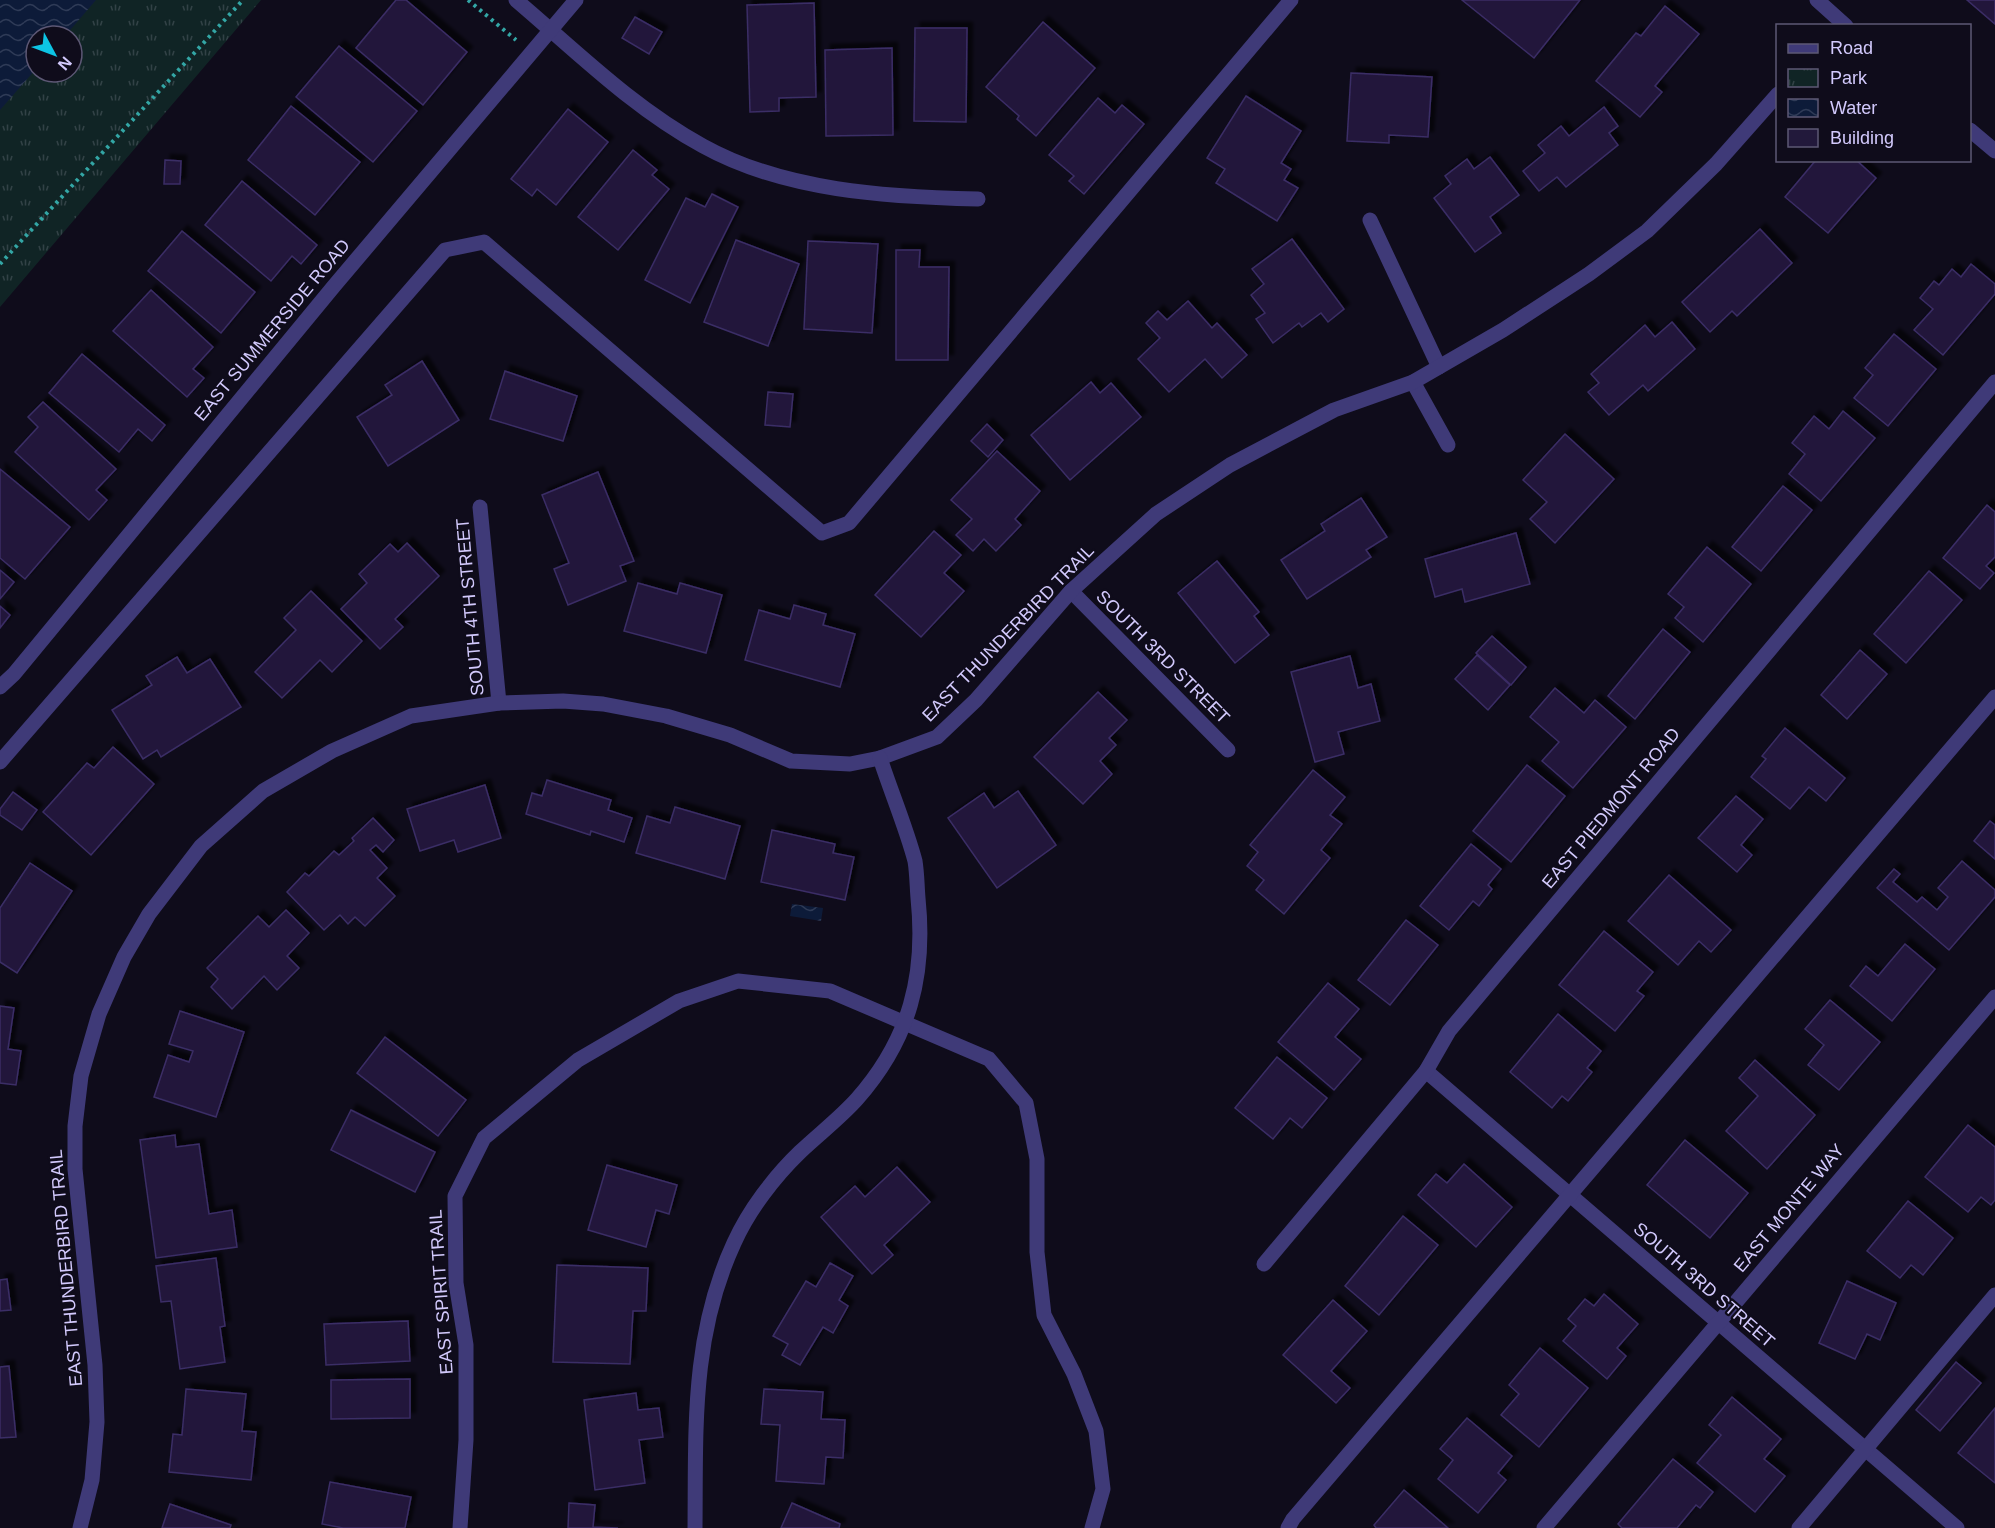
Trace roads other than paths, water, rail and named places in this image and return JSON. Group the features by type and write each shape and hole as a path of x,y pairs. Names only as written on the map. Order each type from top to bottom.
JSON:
{"street":[{"path":"516,0 655,116 704,147 753,167 846,189 914,198 978,200"},
{"name":"EAST SUMMERSIDE ROAD","path":"0,687 14,674 334,286 576,0"},
{"path":"0,762 445,250 484,242 822,533 849,523 1292,0"},
{"path":"1816,0 1842,24"},
{"name":"EAST THUNDERBIRD TRAIL","path":"80,1528 92,1479 97,1422 95,1365 75,1169 75,1126 81,1076 99,1014 124,957 149,914 201,846 262,790 332,751 411,716 499,704 563,701 613,706 666,716 730,735 791,761 850,764 880,758 937,737 976,700 1071,591 1156,514 1230,465 1334,410 1413,382 1503,330 1589,274 1647,231 1716,164 1776,96"},
{"path":"1971,131 1995,151"},
{"path":"1370,220 1439,367"},
{"path":"1413,382 1448,445"},
{"name":"EAST PIEDMONT ROAD","path":"1264,1264 1426,1071 1449,1031 1995,382"},
{"name":"SOUTH 4TH STREET","path":"480,507 499,704"},
{"name":"SOUTH 3RD STREET","path":"1071,591 1228,750"},
{"path":"1288,1528 1293,1519 1995,697"},
{"path":"695,1528 698,1367 707,1318 734,1241 783,1169 857,1100 897,1040 920,968 922,935 915,862 880,758"},
{"name":"EAST SPIRIT TRAIL","path":"460,1528 466,1440 466,1345 456,1282 455,1196 484,1138 579,1060 679,1001 738,981 830,992 903,1024"},
{"name":"EAST MONTE WAY","path":"1544,1528 1995,997"},
{"path":"903,1024 989,1059 1026,1103 1037,1159 1037,1252 1044,1315 1074,1374 1096,1431 1103,1489 1092,1528"},
{"name":"SOUTH 3RD STREET","path":"1426,1071 1957,1528"},
{"path":"1799,1528 1995,1295"}],"water":[{"path":"0,0 96,0 75,24 24,24 24,83 0,110"},
{"path":"792,904 823,908 821,921 790,916"}]}
